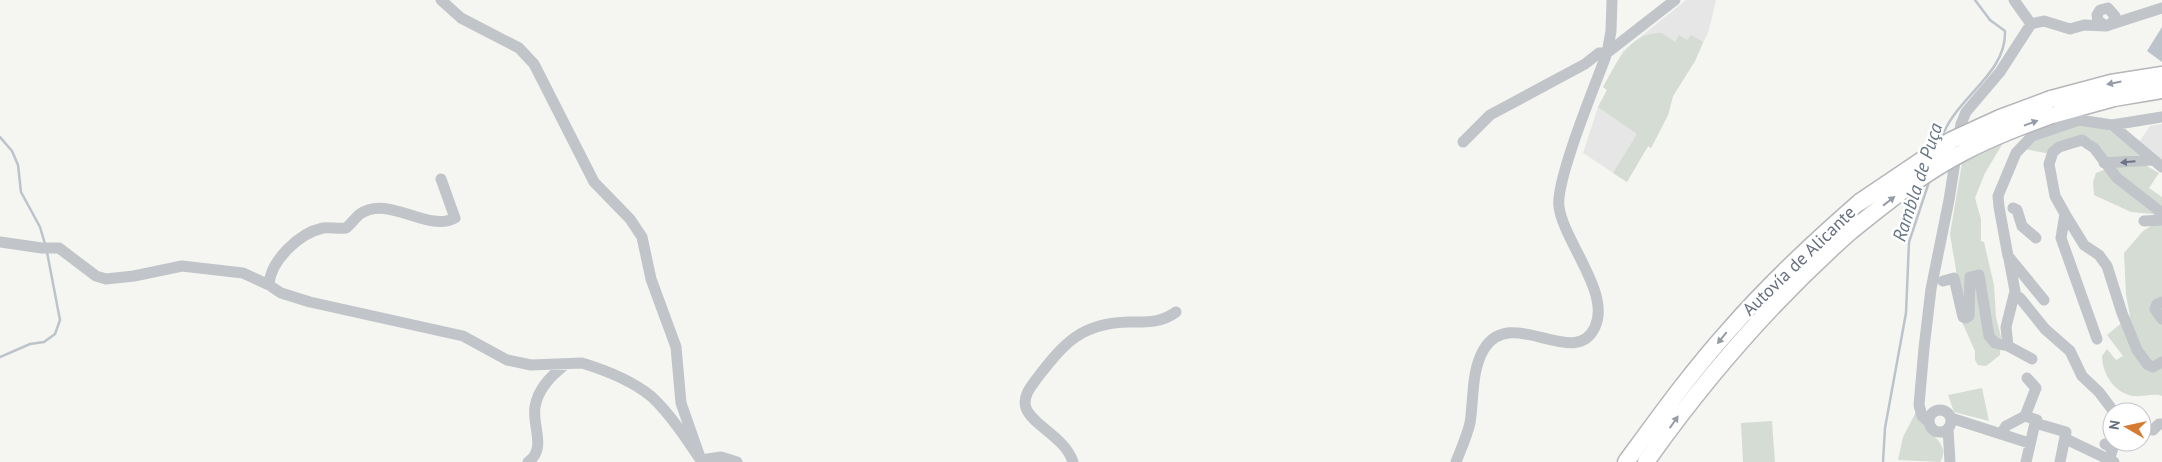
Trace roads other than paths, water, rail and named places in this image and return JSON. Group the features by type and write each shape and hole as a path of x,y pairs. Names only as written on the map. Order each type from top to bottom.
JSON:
{"highway":[{"name":"Autovía de Alicante","path":"1646,462 1686,405 1750,330 1817,260 1900,192 1964,152 2006,132 2051,107 2111,83 2162,75"},
{"name":"Autovía de Alicante","path":"1626,462 1674,396 1729,329 1803,251 1860,202 1952,140 2000,118 2051,107 2162,90"}],"street":[{"path":"441,0 461,18 519,48 534,64 594,182 630,219 642,237 656,294 676,347 681,403 702,461"},
{"path":"1456,462 1469,424 1476,368 1485,348 1498,336 1518,332 1574,344 1588,337 1595,328 1598,317 1597,297 1562,221 1558,205 1561,181 1607,53 1612,30 1612,0"},
{"path":"1463,142 1490,115 1585,64 1599,53 1607,53 1675,0"},
{"path":"2014,0 2031,24"},
{"path":"2029,443 1963,422 1947,426 1930,427 1931,417 1919,405 1928,313 1961,124 1966,112 2000,72 2031,24 2044,22 2070,29 2084,25 2106,12 2130,17 2162,8"},
{"path":"2008,346 2006,327 2014,295 1998,196 2016,153 2032,136 2079,120 2112,125 2162,117"},
{"path":"2112,125 2162,167"},
{"path":"2158,365 2148,365 2137,350 2106,266 2099,255 2084,245 2065,214 2051,182 2049,164 2053,152 2067,143 2082,140 2094,148 2117,178 2162,213"},
{"path":"2104,163 2152,160"},
{"path":"269,285 270,274 277,260 302,238 325,228 346,228 361,213 386,208 436,220 450,220 454,218 441,179"},
{"path":"2013,208 2016,210 2022,226 2036,238"},
{"path":"2065,214 2061,238 2098,339"},
{"path":"2144,221 2162,220"},
{"path":"0,242 59,248 100,278 134,276 182,266 243,274 269,285 281,293 310,302 463,336 506,360 530,365 566,364 590,366 627,382 651,397 702,461"},
{"path":"2008,256 2041,296 2027,306"},
{"path":"1943,281 1954,278 1963,318 1966,318 1969,316 1970,277 1979,275 1989,336 1995,343 2008,346 2032,359"},
{"path":"2014,295 2027,306 2045,329 2070,351 2082,376 2106,402"},
{"path":"2162,302 2157,304 2155,309 2162,319"},
{"path":"1073,462 1071,455 1060,442 1034,419 1026,408 1026,394 1065,343 1083,332 1106,324 1145,323 1166,320 1176,312"},
{"path":"528,462 534,458 538,449 535,408 540,391 552,374 566,364"},
{"path":"2026,462 2030,419 2036,388 2027,378"},
{"path":"1931,417 1946,412 1950,462"},
{"path":"2001,434 2006,426 2030,419 2066,435 2111,461"},
{"path":"2152,430 2159,424 2162,424"},
{"path":"2060,462 2066,435"},
{"path":"702,461 721,457 738,462"}],"waterway":[{"name":"Rambla de Puça","path":"1941,140 1947,125 1956,112 1998,61 2003,47 2005,31 1990,20 1975,0"},
{"path":"0,137 12,151 18,165 21,192 40,227 45,244"},
{"name":"Rambla de Puça","path":"1883,462 1885,428 1906,313 1909,242 1930,179"},
{"path":"0,357 30,344 44,342 55,334 60,320 47,252"}]}
